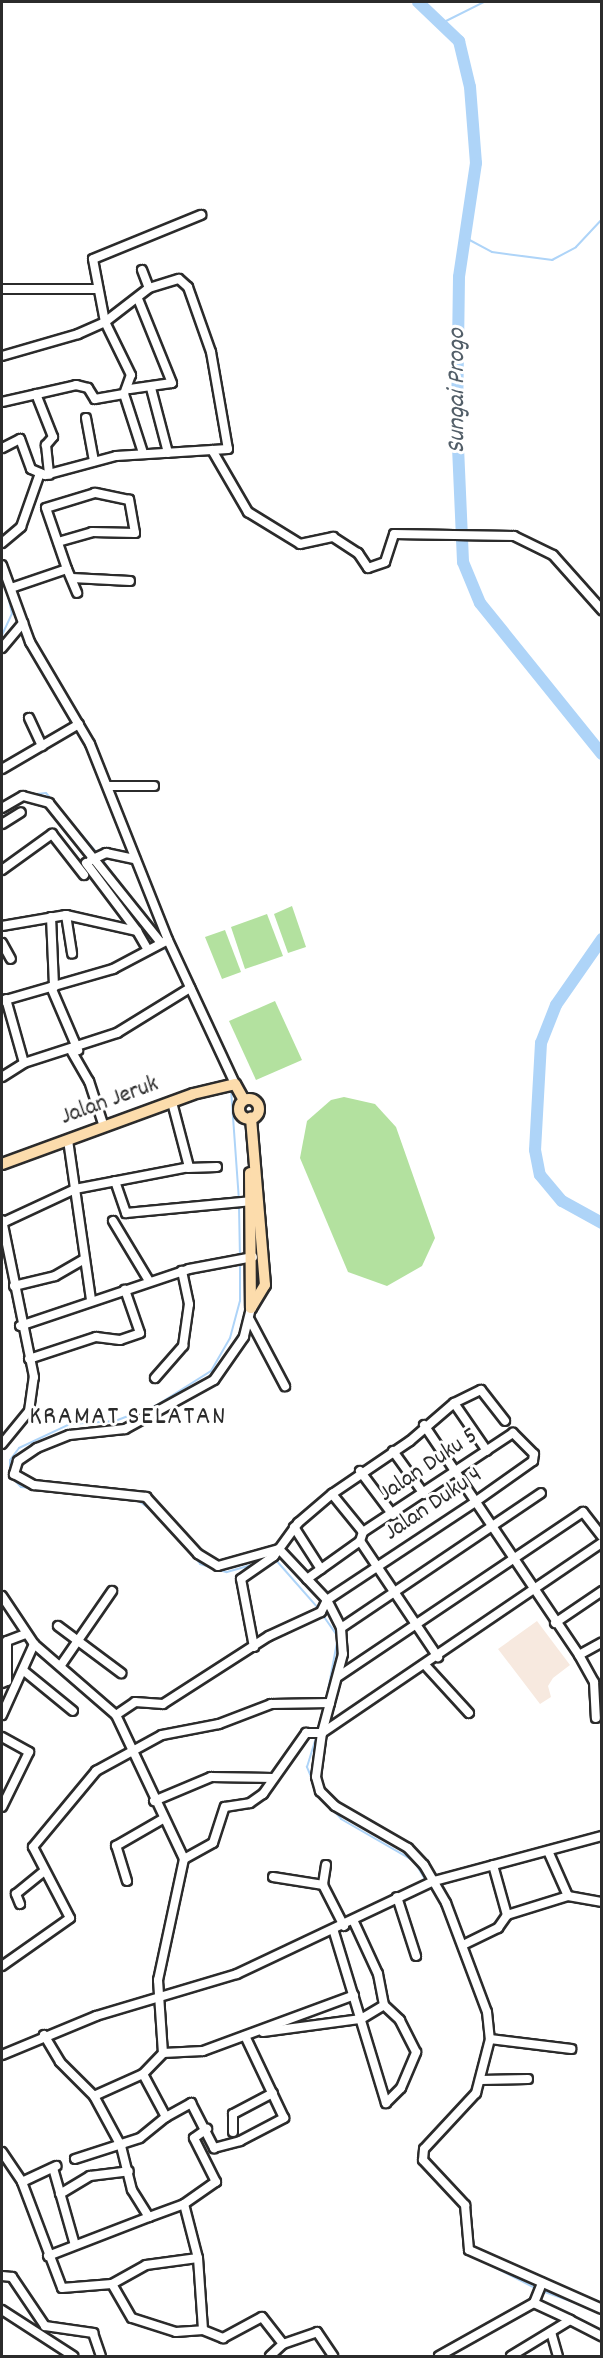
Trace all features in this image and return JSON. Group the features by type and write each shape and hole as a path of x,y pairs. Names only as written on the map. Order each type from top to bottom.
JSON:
{"main road":[{"name":"Jalan Jeruk","path":"2,1164 172,1102 231,1085"},
{"path":"231,1085 244,1100 258,1104 248,1118 253,1206 265,1285 251,1308"},
{"path":"244,1100 239,1110 248,1118"},
{"path":"251,1308 244,1258 253,1206"}],"street":[{"path":"143,453 127,392 129,366 105,322 97,289 96,255 201,215"},
{"path":"142,270 149,288"},
{"path":"2,356 105,322 138,299 149,288 175,279 188,287 211,352 228,449 143,453 94,461 45,474 31,469 20,439 2,448"},
{"path":"2,289 97,289"},
{"path":"2,402 76,385 88,388 95,399 171,384 172,379 138,299"},
{"path":"151,388 168,453"},
{"path":"2,543 21,527 45,474 46,446 53,437 36,394"},
{"path":"86,418 94,461"},
{"path":"212,450 248,512 300,544 333,537 358,553 368,568 385,562 394,534 514,536 553,555 602,610"},
{"path":"58,542 92,532 135,533 129,500 95,493 46,508 67,569 77,593"},
{"path":"2,565 23,623 47,677 79,724 108,786 135,859 157,945"},
{"path":"11,588 67,569"},
{"path":"72,578 130,581"},
{"path":"2,648 6,637 23,623"},
{"path":"28,718 42,746"},
{"path":"2,767 79,724"},
{"path":"108,786 154,786"},
{"path":"2,808 23,796 43,800 137,931 157,945"},
{"path":"2,824 21,812"},
{"path":"2,870 52,834 87,864 157,945 186,990 231,1085"},
{"path":"87,864 113,853 135,859"},
{"path":"2,926 66,915 137,931"},
{"path":"66,915 72,954"},
{"path":"51,917 53,987 104,1127"},
{"path":"2,943 11,959"},
{"path":"24,1064 4,1000 113,969 157,945"},
{"path":"2,1077 24,1064 75,1051 117,1033 186,990"},
{"path":"172,1102 188,1168"},
{"path":"68,1140 91,1300"},
{"path":"2,1444 23,1422 33,1401 29,1359 20,1326 2,1221 75,1189 188,1168 217,1167"},
{"path":"115,1180 126,1213 237,1201 253,1206"},
{"path":"113,1221 148,1281"},
{"path":"20,1326 148,1281 182,1271 244,1258"},
{"path":"14,1286 55,1276 85,1259"},
{"path":"154,1378 183,1346 189,1304 182,1271"},
{"path":"29,1359 96,1337 120,1340 140,1333 125,1290"},
{"path":"251,1308 250,1320 231,1362 214,1380 125,1429 82,1432 49,1442 22,1457 14,1474 34,1485 146,1497 198,1554 218,1566 279,1549"},
{"path":"250,1320 285,1386"},
{"path":"254,1647 241,1579 279,1549 294,1527 360,1471 393,1451 454,1403 481,1390 505,1421"},
{"path":"454,1403 487,1451"},
{"path":"424,1425 536,1591 555,1623 579,1655 594,1682 597,1718"},
{"name":"Jalan Duku 5","path":"363,1532 393,1515 517,1433"},
{"name":"Jalan Duku 4","path":"116,1715 135,1702 163,1704 254,1647 325,1607 378,1566 475,1502 535,1459 517,1433"},
{"path":"393,1451 424,1494"},
{"path":"360,1471 393,1515"},
{"path":"341,1628 542,1493"},
{"path":"307,1579 360,1541 363,1532 332,1494"},
{"path":"339,1676 415,1622 583,1512 602,1536"},
{"path":"294,1527 321,1569"},
{"path":"360,1541 397,1591 438,1656"},
{"path":"184,1859 213,1843 225,1807 254,1801 318,1732 425,1665 536,1591 602,1543"},
{"path":"279,1549 307,1579 341,1628 339,1676 318,1732 316,1777 325,1798 408,1848 434,1881 463,1945 487,2012 490,2039 481,2080 457,2116 424,2149 423,2160 465,2205 469,2250 602,2309"},
{"path":"60,1665 112,1591"},
{"path":"555,1623 602,1591"},
{"path":"2,1596 25,1634 34,1644 116,1715 153,1802 184,1859 156,2000 163,2053"},
{"path":"58,1626 121,1673"},
{"path":"2,1683 7,1678 4,1641 25,1634"},
{"path":"579,1655 602,1642"},
{"path":"2,1715 24,1671 34,1644"},
{"path":"425,1665 469,1713"},
{"path":"24,1671 73,1711"},
{"path":"2,1966 70,1918 43,1872 34,1843 96,1772 130,1750 162,1735 219,1724 271,1704 330,1703"},
{"path":"2,1737 29,1752 2,1807"},
{"path":"153,1802 211,1777 273,1778"},
{"path":"127,1881 116,1846 163,1820"},
{"path":"2,2055 44,2035 156,2000 334,1932 397,1897 434,1881 602,1836"},
{"path":"548,1851 568,1896"},
{"path":"326,1865 323,1885 344,1926"},
{"path":"493,1865 507,1915"},
{"path":"20,1904 16,1894 43,1872"},
{"path":"273,1877 323,1885"},
{"path":"463,1945 498,1928 507,1915 568,1896 602,1902"},
{"path":"397,1897 416,1956"},
{"path":"334,1932 386,2103 402,2088 416,2052 400,2020 384,2005 378,1974 354,1922"},
{"path":"94,2096 142,2074 163,2053 203,2051 354,1995"},
{"path":"258,2031 291,2032 361,2019 384,2005"},
{"path":"44,2035 60,2062 94,2096 121,2146 132,2190 148,2217"},
{"path":"75,2159 121,2146 191,2103 218,2149 280,2124 284,2118 245,2036"},
{"path":"490,2039 571,2049"},
{"path":"142,2074 166,2117"},
{"path":"481,2080 528,2079"},
{"path":"233,2132 233,2114 273,2093"},
{"path":"48,2256 184,2204 216,2182 195,2138 207,2129"},
{"path":"2,2155 22,2182 48,2256 62,2288 112,2284 146,2265 180,2256 198,2258"},
{"path":"22,2182 55,2167 60,2194 75,2245"},
{"path":"60,2194 90,2176 129,2171"},
{"path":"184,2204 198,2258 205,2332"},
{"path":"2,2276 12,2277 45,2326 93,2333 100,2356"},
{"path":"440,2356 536,2300 542,2283"},
{"path":"112,2284 126,2312 145,2326 192,2334 205,2332 218,2338 262,2317 283,2344"},
{"path":"536,2300 602,2336"},
{"path":"2,2310 73,2356"},
{"path":"511,2356 526,2353 551,2332 570,2320"},
{"path":"270,2356 283,2344 320,2332 333,2356"},
{"path":"551,2332 558,2356"}],"shaded area":[{"path":"537,1621 570,1665 553,1678 548,1686 551,1697 540,1704 498,1649"}],"green space":[{"path":"292,906 306,947 288,953 274,914"},
{"path":"267,914 283,956 245,969 231,927"},
{"path":"225,930 241,972 222,979 205,937"},
{"path":"275,1001 302,1060 256,1080 229,1021"},
{"path":"344,1097 375,1104 396,1127 435,1238 422,1266 387,1286 348,1272 300,1158 307,1121 331,1100"}],"waterway":[{"name":"Sungai Progo","path":"418,2 459,41 470,87 476,163 459,277 457,424 463,562 480,603 602,754"},
{"path":"444,22 484,2"},
{"path":"464,237 492,252 552,260 576,247 602,219"},
{"path":"2,635 12,614 7,590"},
{"path":"28,795 46,793 98,854"},
{"path":"101,858 143,914"},
{"name":"Sungai Progo","path":"602,939 556,1005 541,1043 535,1150 540,1175 562,1201 602,1223"},
{"path":"163,946 175,964"},
{"path":"231,1089 239,1200"},
{"path":"239,1206 240,1257"},
{"path":"31,1488 21,1487 10,1475 10,1460 19,1448 70,1424 115,1421 157,1405 211,1371 230,1338 240,1301 240,1263"},
{"path":"137,1500 155,1512"},
{"path":"181,1541 200,1564 227,1572 255,1564"},
{"path":"275,1559 319,1609"},
{"path":"322,1614 338,1637 326,1701"},
{"path":"315,1786 307,1767 317,1735"},
{"path":"318,1794 341,1819 414,1861 427,1883"},
{"path":"473,2256 537,2289"},
{"path":"542,2291 593,2309"}],"district":[{"name":"KRAMAT SELATAN","path":"128,1418"}]}
